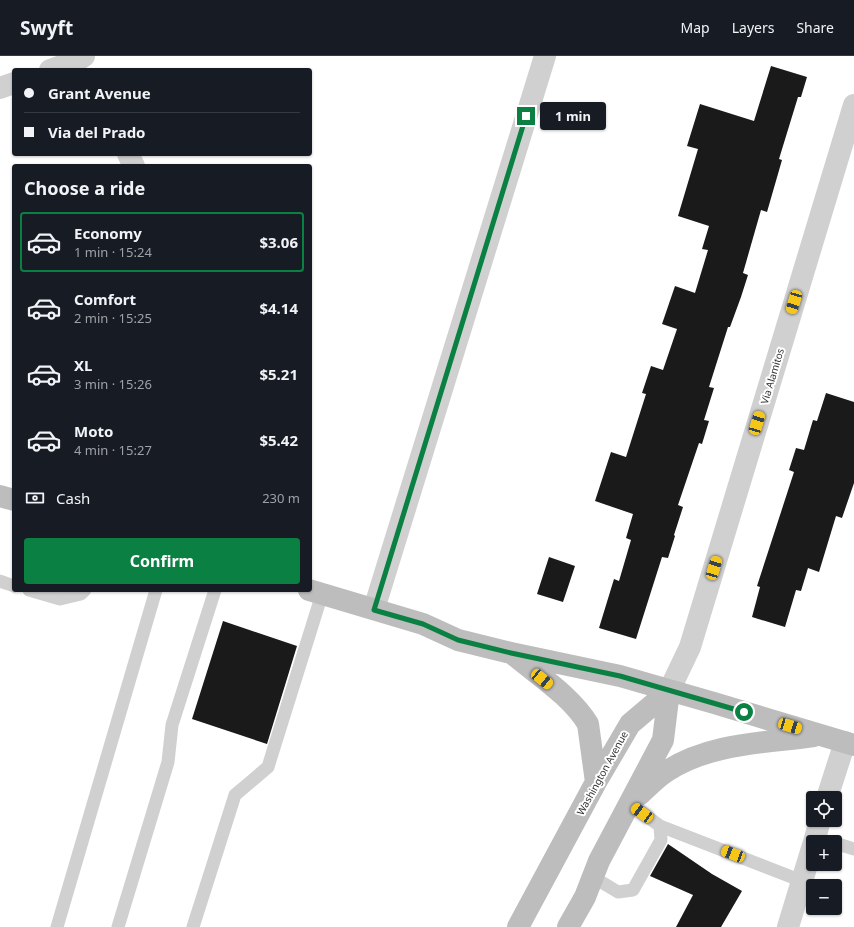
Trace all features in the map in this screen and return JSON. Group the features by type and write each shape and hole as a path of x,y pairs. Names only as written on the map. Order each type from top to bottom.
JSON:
{"main road":[{"path":"0,496 12,499"},
{"path":"316,592 423,624 458,640 620,676 849,744"},
{"path":"511,653 574,705 588,724 596,782"},
{"path":"568,927 586,897 599,862 664,736 669,691"},
{"name":"Washington Avenue","path":"518,927 596,782 630,724 669,691"},
{"path":"630,804 665,772 693,757 725,748 820,735"}],"street":[{"path":"374,610 545,56"},
{"path":"56,68 80,60"},
{"path":"0,88 12,84"},
{"name":"Via Alamitos","path":"669,691 690,647 854,105"},
{"path":"830,791 849,744"},
{"path":"788,927 806,871"}],"lane":[{"path":"0,581 12,585"},
{"path":"36,592 60,599 81,594 83,592"},
{"path":"57,927 155,592"},
{"path":"118,927 168,762 172,725 214,592"},
{"path":"193,927 235,795 268,767 316,592"},
{"path":"630,804 660,826 802,881"},
{"path":"593,877 618,892 633,890 661,840 660,826"},
{"path":"842,845 854,849"}],"building":[{"path":"771,66 807,77 801,97 798,97 779,159 782,160 767,212 761,210 743,273 748,275 730,327 728,327 709,387 714,388 704,420 709,421 702,444 699,443 678,505 683,507 674,535 675,536 668,558 662,557 636,639 599,628 614,579 619,581 631,540 626,538 633,514 595,501 611,452 626,457 646,394 642,393 651,366 663,370 677,329 662,324 675,286 695,293 708,250 702,249 709,226 678,216 698,149 687,146 700,104 754,121"},
{"path":"826,393 854,402 854,483 842,518 836,516 819,572 808,568 801,591 796,590 785,627 752,617 760,587 757,586 794,472 789,470 796,448 804,450 813,420 817,421"},
{"path":"549,557 575,566 563,602 537,594"},
{"path":"223,621 297,646 267,744 192,719"},
{"path":"668,844 712,874 742,891 721,927 676,927 693,895 650,876"}],"route":[{"path":"526,116 374,610 423,624 458,640 620,676 744,712"}]}
